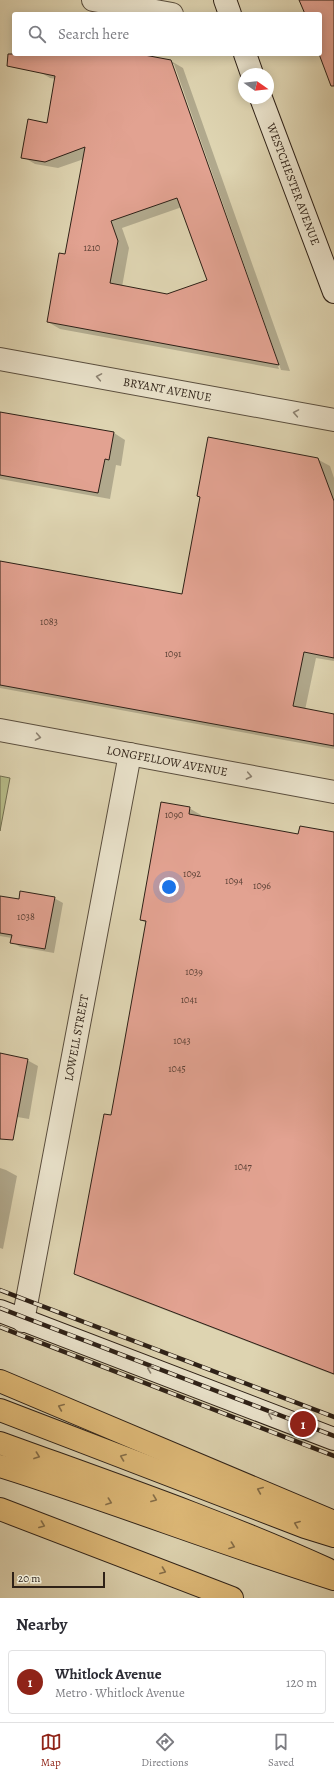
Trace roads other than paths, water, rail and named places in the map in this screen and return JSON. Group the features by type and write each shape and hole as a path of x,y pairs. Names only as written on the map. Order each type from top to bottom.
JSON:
{"main road":[{"path":"0,1381 334,1522"},
{"path":"0,1410 297,1524 334,1536"},
{"path":"0,1443 276,1546 334,1572"},
{"path":"0,1466 72,1489 270,1559 334,1579"},
{"path":"3,1510 232,1598"}],"street":[{"path":"93,0 161,12"},
{"path":"225,0 229,12"},
{"path":"246,56 250,68"},
{"name":"WESTCHESTER AVENUE","path":"263,104 334,292"},
{"name":"BRYANT AVENUE","path":"0,359 334,420"},
{"name":"LONGFELLOW AVENUE","path":"0,730 334,792"},
{"name":"LOWELL STREET","path":"23,1321 130,754"},
{"path":"0,1311 334,1439"}],"railway":[{"path":"0,1290 334,1417"},
{"path":"0,1308 334,1436"},
{"path":"0,1327 334,1456"}],"place":[{"name":"Whitlock Avenue","path":"303,1424"}]}
